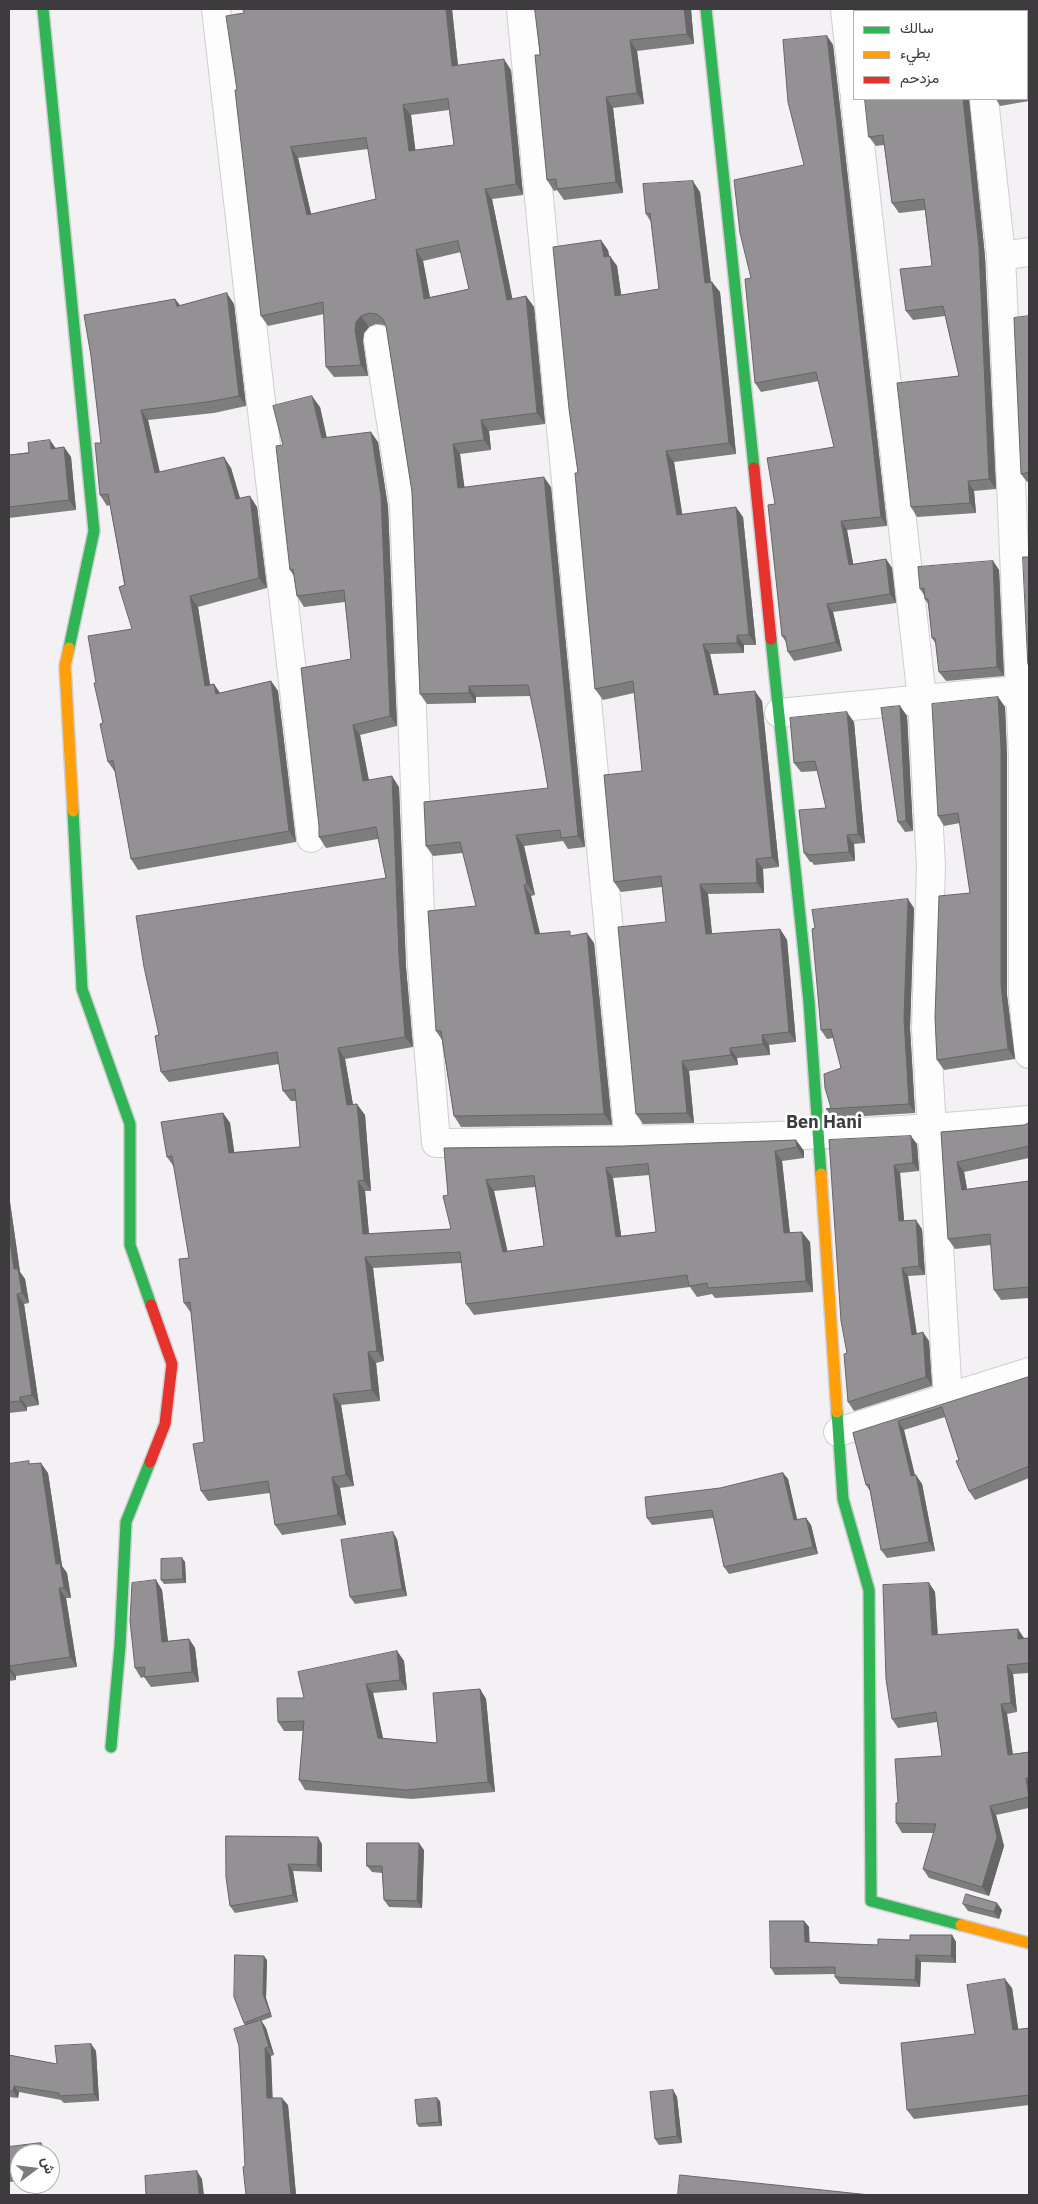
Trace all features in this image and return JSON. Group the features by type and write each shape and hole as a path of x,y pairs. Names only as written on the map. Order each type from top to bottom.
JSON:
{"street":[{"path":"42,9 94,531 66,666 82,989 130,1124 130,1245 172,1364 165,1424 126,1522 120,1646 111,1747"},
{"path":"216,9 312,838"},
{"path":"521,9 629,1140"},
{"path":"706,9 809,1002 843,1499 869,1590 871,1901 1029,1943"},
{"path":"845,9 853,81"},
{"path":"855,100 922,699 931,866 926,1028 948,1398"},
{"path":"984,100 1001,256 1021,512 1025,689 1023,757 1026,837 1023,995 1027,1017 1029,1054"},
{"path":"1001,256 1029,252"},
{"path":"378,339 404,505 422,966 436,1143 818,1135 932,1129 1029,1120"},
{"path":"779,713 1025,689"},
{"path":"838,1432 1029,1372"}],"building":[{"path":"243,9 446,9 452,66 504,59 516,184 485,189 507,300 526,296 537,413 481,420 484,440 453,444 458,488 544,477 578,836 561,838 560,830 516,835 527,884 524,885 535,934 570,931 570,936 587,933 604,1114 454,1116 441,1031 436,1031 428,911 476,906 460,842 426,846 424,802 548,788 541,747 528,685 469,686 469,693 420,694 412,492 386,326 383,319 377,314 369,313 361,316 356,322 355,331 361,365 326,367 323,302 261,316 235,90 237,90 226,16 244,13","holes":["448,99 454,145 409,151 403,105","366,138 376,199 307,215 291,147","458,241 469,289 424,299 416,250"]},
{"path":"535,9 684,9 687,34 630,40 637,93 606,97 616,182 557,189 556,179 547,180 535,55 540,55"},
{"path":"918,9 956,10 918,10"},
{"path":"1029,9 1029,90 1028,10 1008,10"},
{"path":"827,36 881,517 841,521 849,565 886,559 890,594 827,604 836,642 788,652 785,636 782,636 768,505 775,504 767,458 834,447 816,372 755,383 745,279 751,278 740,233 734,180 804,165 788,102 783,40"},
{"path":"865,100 963,100 979,248 989,479 968,481 970,503 911,507 897,383 959,376 943,306 906,311 900,269 932,266 924,199 892,203 883,135 869,137"},
{"path":"693,181 705,283 712,282 729,443 666,451 677,515 736,507 749,635 737,635 737,643 703,644 714,695 755,691 772,857 756,859 757,883 700,884 706,934 780,929 789,1032 762,1035 763,1044 730,1048 731,1055 682,1061 687,1113 636,1114 618,927 666,922 661,876 614,882 604,775 642,771 633,681 595,689 575,473 578,473 569,409 553,247 601,240 604,257 610,256 615,296 659,289 650,213 646,214 643,184"},
{"path":"227,293 239,396 141,410 155,473 224,457 236,499 250,496 259,578 190,596 205,686 214,684 216,694 271,681 289,831 131,859 113,760 108,762 100,724 103,723 94,683 96,683 88,636 132,629 119,587 125,585 108,494 100,495 95,443 101,443 91,356 84,315 175,299 177,306"},
{"path":"1029,316 1029,472 1021,474 1014,318"},
{"path":"312,396 322,438 371,432 381,496 390,716 353,725 363,781 392,776 399,956 405,1037 338,1048 347,1105 357,1104 364,1180 358,1181 363,1234 451,1229 443,1196 448,1195 444,1148 623,1146 796,1140 797,1147 775,1151 784,1233 802,1232 806,1281 708,1288 707,1283 689,1286 687,1275 466,1304 460,1252 365,1257 377,1351 368,1352 372,1390 333,1394 346,1475 332,1477 338,1515 275,1525 268,1481 201,1491 193,1444 204,1442 190,1302 184,1303 179,1259 189,1258 172,1156 167,1157 161,1122 223,1113 229,1153 300,1147 295,1089 283,1091 277,1052 161,1072 155,1036 159,1035 144,967 136,916 386,878 376,827 319,837 301,668 351,659 344,590 297,596 293,569 290,570 276,446 283,445 273,406","holes":["648,1164 656,1232 616,1237 606,1168","534,1176 544,1246 503,1252 486,1180"]},
{"path":"50,440 51,449 64,447 69,500 9,507 9,455 29,453 28,443"},
{"path":"1023,557 1029,557 1029,666 1028,664"},
{"path":"993,561 997,667 939,672 935,638 932,638 928,599 925,599 924,588 920,589 918,567"},
{"path":"998,697 1001,748 1001,985 1008,1049 937,1060 935,1018 939,896 970,893 958,813 938,816 932,704"},
{"path":"900,706 906,821 898,822 881,708"},
{"path":"847,712 858,834 847,835 849,852 808,855 804,853 799,810 826,808 815,761 794,763 790,718"},
{"path":"908,899 904,1019 909,1104 826,1109 831,1108 825,1088 824,1074 841,1068 831,1029 821,1030 812,929 815,928 812,910"},
{"path":"1029,1123 1029,1146 957,1162 962,1190 1029,1181 1029,1287 994,1290 990,1234 948,1239 941,1132"},
{"path":"911,1136 913,1163 894,1165 899,1221 916,1220 919,1266 902,1268 912,1335 923,1332 926,1377 848,1402 844,1354 847,1353 841,1321 829,1140"},
{"path":"9,1234 14,1269 18,1269 22,1293 17,1294 32,1395 20,1397 20,1401 9,1402"},
{"path":"1029,1377 1029,1466 969,1491 956,1461 959,1460 942,1407 898,1421 911,1476 916,1475 929,1542 881,1550 869,1484 866,1485 853,1433"},
{"path":"29,1461 29,1464 41,1463 56,1564 60,1563 64,1588 59,1588 70,1657 9,1666 9,1464"},
{"path":"783,1473 794,1520 806,1518 813,1547 724,1567 712,1510 647,1518 645,1497 720,1488"},
{"path":"393,1532 402,1589 350,1597 341,1540"},
{"path":"182,1558 183,1579 161,1580 161,1559"},
{"path":"156,1580 162,1642 189,1639 192,1672 144,1677 145,1667 135,1668 130,1621 132,1583"},
{"path":"929,1583 932,1635 1018,1629 1018,1639 1029,1638 1029,1663 1007,1665 1011,1703 1001,1704 1008,1755 1029,1752 1029,1778 1026,1778 1029,1797 990,1806 997,1837 982,1887 923,1869 936,1824 896,1823 896,1803 898,1803 895,1759 942,1756 936,1712 892,1719 886,1679 883,1585"},
{"path":"397,1651 400,1680 366,1684 378,1738 437,1743 433,1693 480,1689 488,1782 406,1790 299,1780 304,1721 278,1722 277,1698 304,1698 298,1672"},
{"path":"226,1836 318,1837 317,1865 288,1864 293,1895 230,1906 226,1877"},
{"path":"367,1843 419,1843 417,1901 384,1900 382,1866 367,1866"},
{"path":"966,1894 997,1903 994,1912 963,1904"},
{"path":"770,1921 804,1921 805,1942 878,1945 878,1939 910,1940 910,1935 952,1935 951,1956 916,1955 915,1980 835,1977 835,1967 771,1968"},
{"path":"235,1955 264,1956 263,1994 270,2013 244,2023 234,1997"},
{"path":"1005,1979 1013,2030 1029,2028 1029,2095 907,2110 901,2043 975,2034 967,1985"},
{"path":"261,2020 269,2047 265,2048 267,2098 282,2098 291,2195 246,2195 243,2167 245,2166 239,2046 234,2029"},
{"path":"91,2044 94,2094 59,2096 59,2093 14,2086 13,2091 9,2091 9,2055 57,2064 55,2046"},
{"path":"673,2090 677,2136 655,2139 650,2092"},
{"path":"437,2098 439,2122 417,2124 415,2100"},
{"path":"9,2147 10,2147 9,2175"},
{"path":"197,2171 199,2195 146,2195 145,2176"},
{"path":"680,2175 870,2195 678,2195"}],"traffic: fast":[{"path":"43,9 94,531 69,648"},
{"path":"706,9 754,468"},
{"path":"771,639 809,1002 821,1174"},
{"path":"73,811 82,989 130,1124 130,1245 151,1305"},
{"path":"837,1412 843,1499 869,1590 871,1901 961,1925"},
{"path":"111,1747 120,1646 126,1522 150,1462"}],"traffic: slow":[{"path":"69,648 65,666 73,811"},
{"path":"821,1174 837,1412"},
{"path":"961,1925 1029,1943"}],"traffic: jam":[{"path":"754,468 771,639"},
{"path":"150,1462 165,1424 172,1364 151,1305"}],"district":[{"name":"Ben Hani","path":"824,1123"}]}
